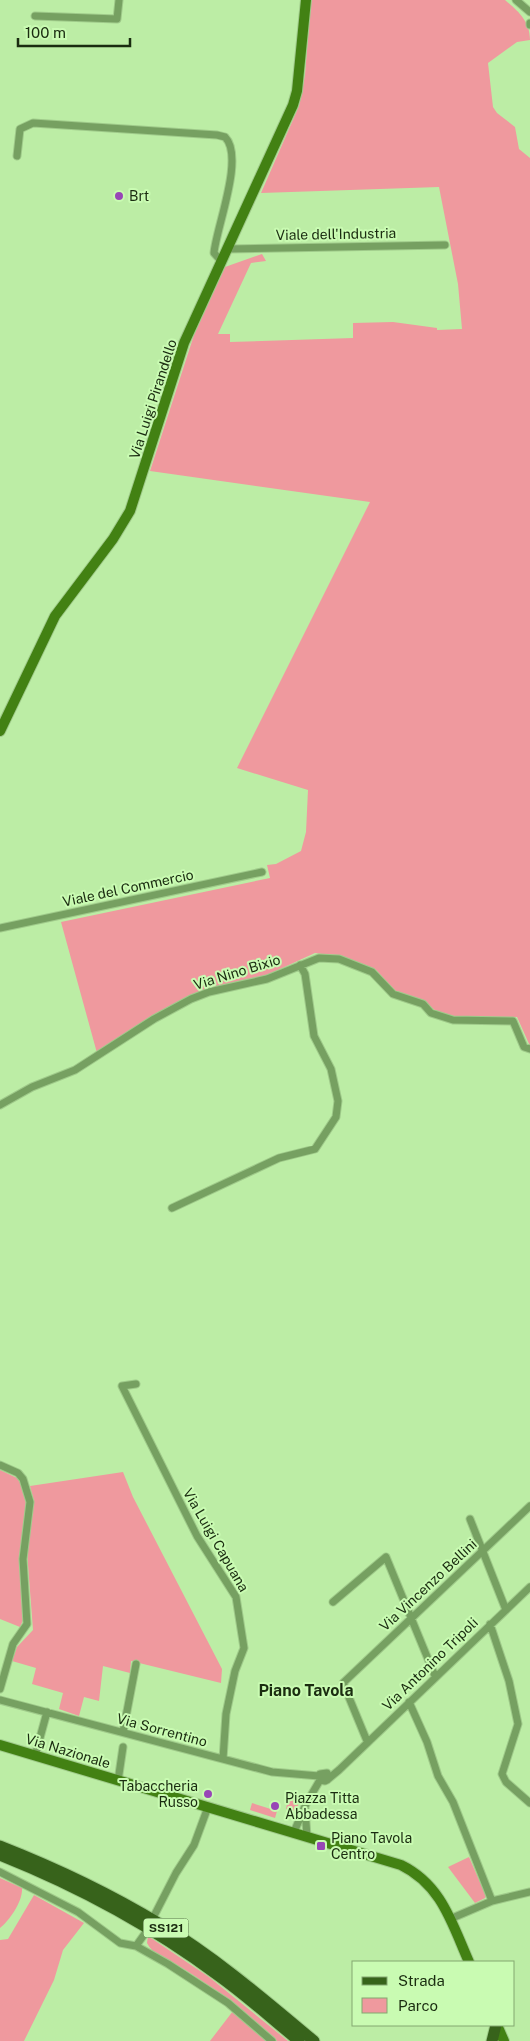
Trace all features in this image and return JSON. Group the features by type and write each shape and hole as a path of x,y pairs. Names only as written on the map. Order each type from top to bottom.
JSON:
{"main road":[{"name":"SS121","path":"0,1846 70,1875 160,1924 224,1968 314,2041"},
{"name":"SS121","path":"0,1855 66,1884 156,1933 220,1976 299,2041"},
{"path":"492,2041 497,2026"}],"street":[{"path":"35,16 117,19 119,0"},
{"name":"Via Luigi Pirandello","path":"0,732 55,616 130,512 178,361 293,105 298,83 306,0"},
{"path":"516,0 530,12"},
{"path":"17,156 20,129 33,123 218,134 225,137 232,152 226,207 214,253 222,262"},
{"name":"Viale dell'Industria","path":"228,249 445,245"},
{"name":"Viale del Commercio","path":"0,928 262,872"},
{"name":"Via Nino Bixio","path":"0,1105 32,1087 81,1067 154,1019 191,999 209,992 256,982 318,958 339,959 372,972 393,994 423,1004 432,1013 453,1020 513,1021 524,1047 530,1049"},
{"path":"172,1208 279,1158 315,1149 336,1117 338,1101 331,1069 314,1036 305,974 300,965"},
{"name":"Via Luigi Capuana","path":"136,1384 122,1386 197,1536 236,1597 244,1648 235,1671 226,1714 223,1759"},
{"path":"0,1465 18,1473 23,1479 30,1502 23,1559 27,1624 13,1644 0,1690"},
{"name":"Via Vincenzo Bellini","path":"367,1742 343,1683 530,1506"},
{"path":"470,1519 506,1610"},
{"path":"333,1602 386,1557 435,1676"},
{"name":"Via Antonino Tripoli","path":"323,1778 349,1760 530,1587"},
{"path":"490,1624 509,1681 518,1724 502,1774 506,1782 530,1803"},
{"path":"123,1732 136,1664"},
{"name":"Via Sorrentino","path":"0,1700 272,1772 323,1778"},
{"path":"409,1702 427,1742 438,1776 453,1802 492,1901"},
{"path":"35,1756 47,1712"},
{"name":"Via Nazionale","path":"0,1745 389,1861 416,1872 434,1890 450,1919 469,1961"},
{"path":"118,1781 122,1746"},
{"path":"294,1832 306,1804 323,1778"},
{"path":"306,1804 304,1817 306,1836"},
{"path":"156,1914 176,1873 194,1845 208,1807"},
{"path":"0,1872 78,1912 120,1943 136,1946 211,1991 272,2041"},
{"path":"450,1919 492,1901 530,1892"},
{"path":"136,1946 146,1932"},
{"path":"497,2026 504,2041"}],"green space":[{"path":"311,0 505,0 522,17 528,27 530,40 517,42 488,63 493,107 497,113 515,127 519,149 530,158 530,1046 517,1017 462,1018 437,1012 425,1002 397,993 376,970 343,957 315,953 256,980 186,997 97,1053 61,922 270,878 267,865 276,864 301,851 306,832 308,790 237,768 370,502 150,471 194,335 225,267 262,254 266,261 251,263 218,334 230,334 230,342 353,338 353,323 393,322 437,328 437,330 462,329 458,284 439,187 261,193 299,106 305,75"},
{"path":"0,1470 17,1478 22,1485 27,1503 20,1551 24,1618 20,1627 0,1619"},
{"path":"123,1472 133,1497 222,1669 221,1683 131,1661 130,1673 103,1666 99,1701 84,1697 79,1716 59,1709 63,1693 32,1684 36,1668 12,1661 17,1647 33,1630 27,1552 34,1501 30,1486"},
{"path":"289,1795 300,1798 296,1812 286,1809"},
{"path":"252,1803 277,1811 275,1818 250,1810"},
{"path":"469,1857 486,1896 475,1903 448,1867"},
{"path":"0,1878 22,1888 22,1893 15,1910 0,1928"},
{"path":"34,1895 84,1923 63,1950 54,1980 24,2041 0,2041 0,1940 8,1939"},
{"path":"148,1936 209,1977 288,2041 277,2041 215,1990 189,1972 155,1953 147,1943"},
{"path":"233,2011 267,2041 210,2041"}],"place":[{"name":"Brt","path":"119,196"},
{"name":"Tabaccheria Russo","path":"208,1794"},
{"name":"Piazza Titta Abbadessa","path":"275,1806"},
{"name":"Piano Tavola Centro","path":"321,1846"}],"district":[{"name":"Piano Tavola","path":"306,1690"}]}
